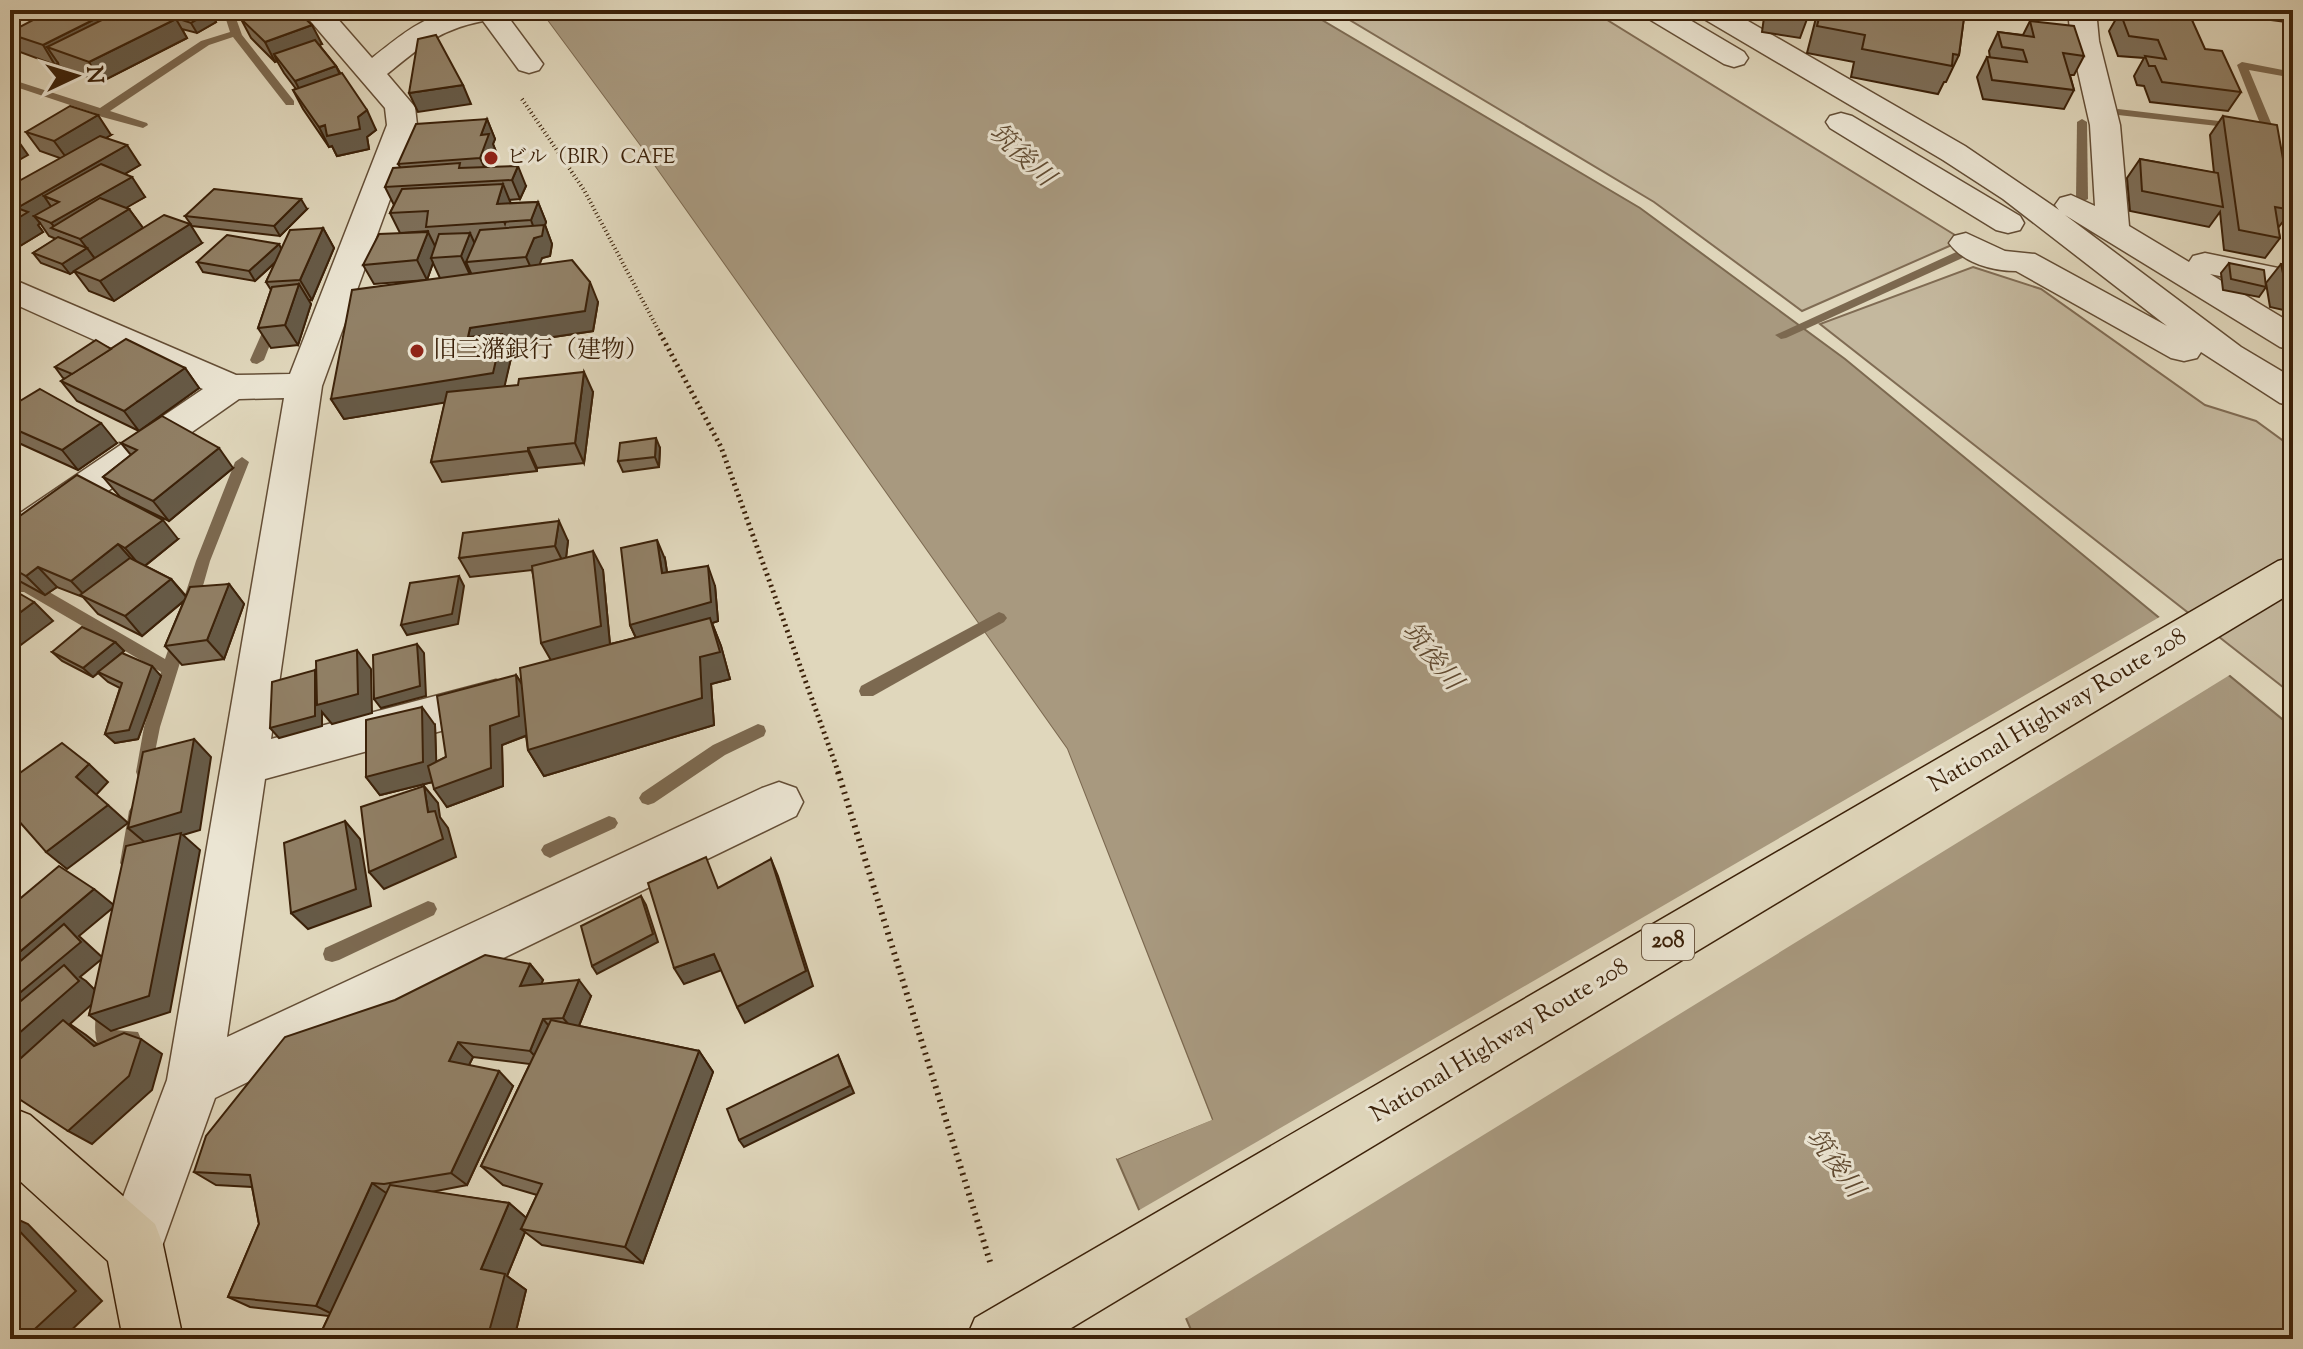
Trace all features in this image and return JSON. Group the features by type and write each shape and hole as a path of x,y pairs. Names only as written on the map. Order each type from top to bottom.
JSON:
{"main road":[{"name":"National Highway Route 208","path":"1020,1326 2293,572"},
{"path":"10,1135 134,1245 153,1339"}],"street":[{"path":"134,1245 194,1080 304,386 402,125 400,107 315,10"},
{"path":"1654,10 1763,75"},
{"path":"1709,10 1954,153 2014,192 2228,355 2293,394"},
{"path":"2082,10 2085,41 2105,125 2113,230"},
{"path":"372,72 423,31 451,19 490,11 521,75"},
{"path":"1817,108 2091,272 2142,290"},
{"path":"1954,153 1987,155 2293,339"},
{"path":"1966,243 1999,261 2023,261 2193,355 2214,361 2228,355"},
{"path":"2146,250 2293,281"},
{"path":"10,289 231,387 304,386"},
{"path":"10,540 231,387"},
{"path":"243,766 528,689"},
{"path":"194,1080 779,802"}],"path":[{"path":"521,75 721,447 839,774 991,1265"}],"shaded area":[{"path":"1333,10 1591,10 1963,240 1802,311 1654,202"},
{"path":"1973,267 2041,289 2205,405 2256,421 2293,448 2293,695 1820,324"}],"water":[{"name":"筑後川","path":"581,10 587,17 613,10 1305,10 1640,208 1845,359 2293,728 2293,1339 1195,1339 1117,1159 1212,1119 1067,749 641,147 541,12"}],"pier":[{"path":"537,10 545,10 541,12 641,147 1067,749 1212,1120 1117,1159 1116,1156 1207,1118 1064,751"},
{"path":"2163,615 2233,673 1183,1320 1136,1212"}],"building":[{"path":"52,10 73,10 97,18 43,45 10,34 10,32"},
{"path":"73,10 122,10 100,21"},
{"path":"122,10 150,10 176,19 89,62 47,47"},
{"path":"267,10 296,10 312,25 265,42 241,19"},
{"path":"1770,10 1808,10 1807,19 1769,13"},
{"path":"1821,10 1965,10 1959,55 1953,54 1952,66 1862,49 1865,35 1817,26"},
{"path":"157,12 211,12 191,23"},
{"path":"2120,12 2192,20 2205,49 2222,51 2241,92 2162,82 2155,66 2149,66 2145,56 2166,59 2158,40 2129,36"},
{"path":"2030,21 2074,26 2084,56 2063,53 2074,90 1992,80 1987,57 2027,62 2023,50 2002,47 1998,32 2034,37"},
{"path":"436,35 463,85 409,93 418,39"},
{"path":"315,40 336,66 295,81 274,54"},
{"path":"342,73 367,110 358,117 360,129 327,136 325,125 319,127 293,90"},
{"path":"70,106 98,115 54,141 26,132"},
{"path":"2223,116 2277,125 2292,210 2275,207 2280,238 2239,230"},
{"path":"487,119 481,135 489,134 480,158 398,164 416,124"},
{"path":"100,136 127,145 17,208 28,212 10,223 10,186"},
{"path":"2140,159 2218,173 2223,207 2142,191"},
{"path":"460,163 459,168 518,166 512,180 385,187 393,168"},
{"path":"101,164 132,177 51,223 34,216 59,202 44,196"},
{"path":"503,184 497,204 538,202 531,220 426,227 428,211 390,213 402,189"},
{"path":"214,189 301,199 274,226 185,216"},
{"path":"100,198 129,209 80,239 51,228"},
{"path":"164,215 190,224 100,281 74,271"},
{"path":"544,225 542,236 534,238 526,257 466,262 480,230"},
{"path":"323,228 300,280 266,282 290,230"},
{"path":"428,232 417,260 363,265 379,234"},
{"path":"470,233 461,256 431,258 439,234"},
{"path":"227,235 279,244 249,271 197,262"},
{"path":"58,237 87,248 62,264 33,253"},
{"name":"旧三潴銀行（建物）","path":"572,260 590,282 585,311 470,328 468,337 502,334 493,373 331,399 352,290"},
{"path":"2229,263 2264,270 2266,287 2231,279"},
{"path":"2281,264 2293,266 2293,289 2286,287"},
{"path":"299,284 285,325 258,328 272,287"},
{"path":"126,339 185,368 124,411 61,381"},
{"path":"96,340 111,349 72,374 55,367"},
{"path":"584,372 575,443 431,462 447,392 518,385 519,379"},
{"path":"40,389 101,423 62,450 10,427 10,407"},
{"path":"162,416 219,448 153,501 103,477 137,450 121,443"},
{"path":"656,438 655,457 618,461 620,443"},
{"path":"77,475 163,520 125,548 118,544 71,581 38,567 26,576 10,567 10,523"},
{"path":"559,521 555,546 459,558 463,533"},
{"path":"657,540 662,573 708,566 711,602 630,625 621,548"},
{"path":"593,551 601,626 541,643 532,566"},
{"path":"130,558 171,579 125,616 80,595"},
{"path":"459,576 452,614 401,625 410,583"},
{"path":"229,584 207,640 165,646 190,587"},
{"path":"10,588 34,602 10,620"},
{"path":"710,618 720,652 700,657 702,698 528,750 520,668"},
{"path":"82,627 115,642 83,668 52,652"},
{"path":"417,644 420,686 374,699 373,655"},
{"path":"357,650 358,694 317,705 316,661"},
{"path":"122,653 152,666 129,730 105,734 122,683 98,672"},
{"path":"315,670 315,716 270,728 272,682"},
{"path":"516,675 519,716 490,726 491,768 434,789 428,766 446,757 437,696"},
{"path":"422,707 423,762 366,777 366,720"},
{"path":"194,739 181,812 128,828 143,752"},
{"path":"62,743 89,764 76,777 108,805 46,852 10,811 10,780"},
{"path":"424,786 428,812 435,811 443,839 369,872 361,807"},
{"path":"345,821 356,889 291,913 284,843"},
{"path":"181,833 149,996 89,1015 126,846"},
{"path":"706,857 718,888 771,859 806,971 737,1007 714,954 674,968 648,883"},
{"path":"59,866 94,889 10,960 10,907"},
{"path":"641,896 653,934 592,966 581,926"},
{"path":"64,924 81,942 10,1001 10,970"},
{"path":"485,955 530,964 520,986 579,980 563,1018 543,1019 530,1051 458,1042 449,1061 499,1071 451,1173 384,1184 372,1183 316,1306 228,1297 259,1224 250,1175 194,1172 206,1136 285,1037 395,1000"},
{"path":"64,965 79,981 10,1041 10,1010"},
{"path":"63,1020 94,1046 124,1033 141,1039 129,1076 68,1131 10,1093 10,1068"},
{"path":"551,1020 699,1051 625,1247 521,1229 542,1184 481,1166"},
{"path":"838,1055 850,1086 739,1140 727,1109"},
{"path":"390,1185 509,1203 481,1269 505,1274 487,1339 318,1339"},
{"path":"10,1221 76,1291 24,1339 10,1339"}],"waterway":[{"path":"228,10 236,33"},
{"path":"101,112 205,43 236,33"},
{"path":"236,33 290,103"},
{"path":"2118,112 2268,130 2242,65 2293,75"},
{"path":"10,82 101,112"},
{"path":"101,112 143,125"},
{"path":"2082,122 2082,199"},
{"path":"1781,335 1965,252"},
{"path":"257,360 274,319"},
{"path":"189,607 203,561 242,462"},
{"path":"10,586 27,586 170,669"},
{"path":"867,691 999,618"},
{"path":"144,772 152,727 180,637"},
{"path":"648,798 719,750 758,731"},
{"path":"129,863 138,811"},
{"path":"550,850 609,823"},
{"path":"332,954 428,909"},
{"path":"107,1005 105,1039 131,1039"}],"place":[{"name":"ビル（BIR）CAFE","path":"491,158"},
{"name":"旧三潴銀行（建物）","path":"417,351"}]}
